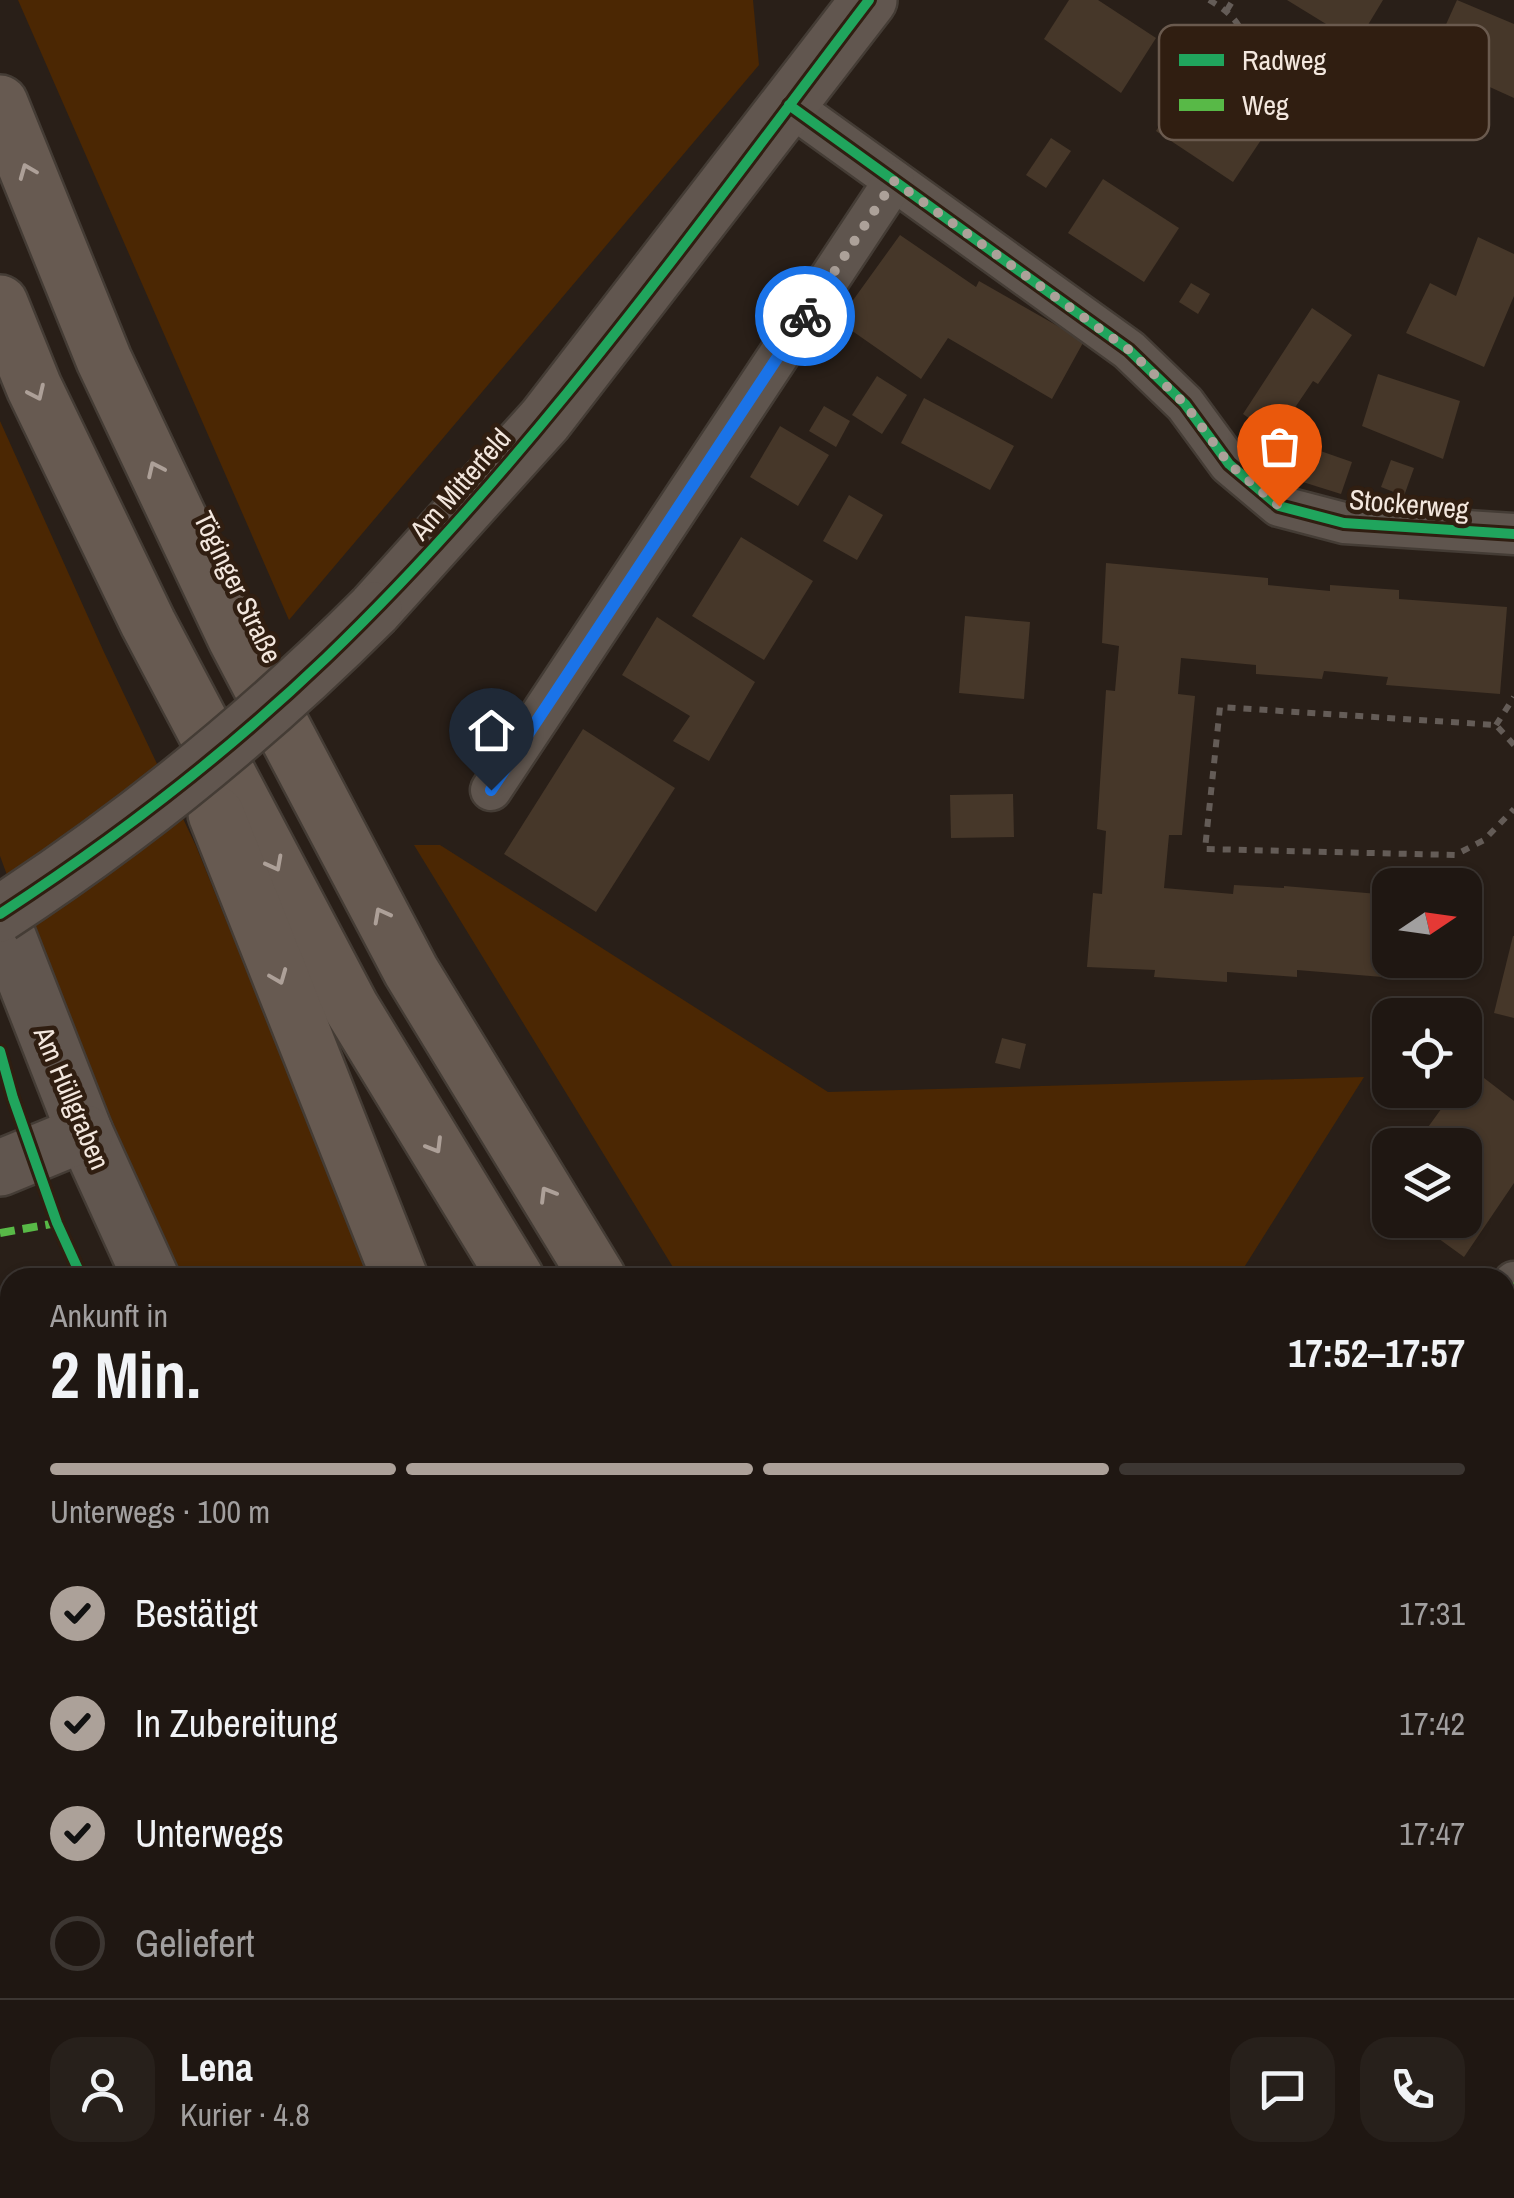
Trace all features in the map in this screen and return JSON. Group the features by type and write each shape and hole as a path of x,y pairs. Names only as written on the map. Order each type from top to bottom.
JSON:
{"highway":[{"name":"Töginger Straße","path":"0,103 104,360 236,638 411,971 592,1268"},
{"path":"0,303 34,387 148,623 350,1008 510,1268"},
{"path":"148,623 230,854 396,1268"}],"street":[{"name":"Am Mitterfeld","path":"0,915 182,783 286,694 374,610 546,420 868,0"},
{"name":"Stockerweg","path":"789,105 1129,350 1185,404 1229,464 1279,506 1344,523 1514,534"},
{"path":"491,790 894,181"},
{"name":"Am Hüllgraben","path":"0,915 85,1133 146,1268"},
{"path":"0,1168 85,1133"}],"path":[{"path":"1209,0 1234,15 1238,25"},
{"path":"1227,10 1233,0"},
{"path":"1496,725 1514,697"},
{"path":"1514,745 1496,725 1220,707 1205,849 1455,855 1484,840 1514,808"}],"shaded area":[{"path":"18,0 753,0 759,65 289,620"},
{"path":"0,421 196,846 367,1268 171,1268 78,1068 0,856"},
{"path":"414,845 440,845 828,1092 1364,1077 1244,1268 673,1268"}],"building":[{"path":"1069,0 1098,0 1156,38 1121,93 1044,39"},
{"path":"1287,0 1383,0 1368,25 1328,25"},
{"path":"1457,0 1514,24 1514,98 1489,87 1489,25 1446,25"},
{"path":"1051,138 1071,151 1046,188 1026,175"},
{"path":"1170,140 1261,140 1233,182"},
{"path":"1103,179 1179,228 1144,282 1068,233"},
{"path":"900,235 976,287 979,281 1084,341 1052,399 948,338 921,379 838,321"},
{"path":"1478,237 1514,254 1514,296 1484,367 1406,333 1430,283 1456,296"},
{"path":"1191,283 1210,294 1198,314 1179,302"},
{"path":"1312,308 1352,335 1318,384 1313,381 1275,437 1243,414"},
{"path":"1378,374 1460,401 1443,459 1362,426"},
{"path":"877,376 907,395 882,434 852,415"},
{"path":"924,398 1014,446 990,490 901,443"},
{"path":"824,406 850,421 836,447 809,431"},
{"path":"780,426 829,455 798,506 750,477"},
{"path":"1286,439 1352,462 1341,494 1274,473"},
{"path":"1391,460 1414,468 1404,496 1381,487"},
{"path":"849,495 883,515 857,560 823,541"},
{"path":"741,537 813,581 764,660 692,616"},
{"path":"1106,563 1268,578 1268,585 1330,591 1330,585 1399,590 1399,599 1507,607 1500,694 1386,685 1388,677 1324,671 1322,679 1256,674 1256,665 1181,658 1178,694 1195,696 1182,835 1169,835 1164,888 1233,894 1234,885 1284,886 1372,893 1372,976 1297,970 1297,977 1227,972 1227,982 1154,977 1155,970 1087,967 1093,893 1102,894 1106,831 1097,829 1106,690 1115,691 1119,646 1102,643"},
{"path":"965,616 1030,622 1024,699 959,693"},
{"path":"657,617 755,682 709,761 673,741 690,716 622,675"},
{"path":"583,729 675,788 596,912 504,854"},
{"path":"1013,794 1014,837 951,838 950,795"},
{"path":"1514,936 1514,1018 1494,1013"},
{"path":"1002,1038 1026,1044 1020,1069 995,1063"},
{"path":"1482,1076 1514,1101 1514,1183 1482,1230 1482,1128 1427,1128 1442,1108 1482,1108"},
{"path":"1438,1238 1477,1238 1464,1257"}],"marked path":[{"path":"0,1233 57,1223"}],"cycle path":[{"path":"0,914 86,856 210,761 326,658 401,582 543,423 610,340 869,0"},
{"path":"789,105 1129,350 1185,404 1229,464 1279,506 1344,523 1514,534"},
{"path":"0,1051 57,1223 77,1268"}],"way so far":[{"path":"805,316 894,181 1129,350 1185,404 1229,464 1279,506"}],"route":[{"path":"491,790 805,316"}]}
